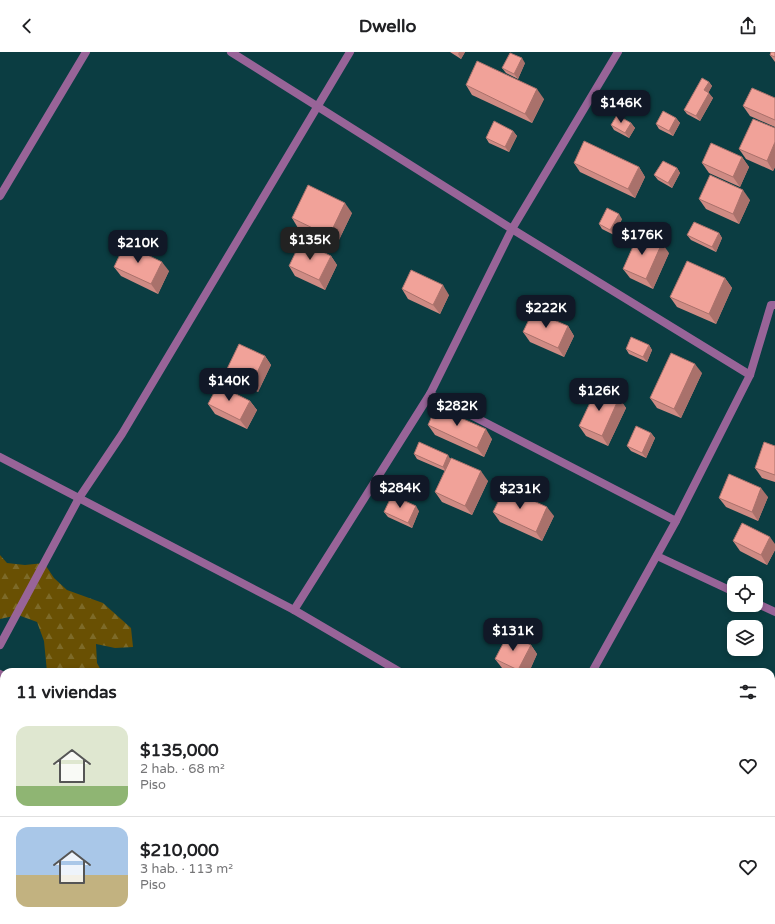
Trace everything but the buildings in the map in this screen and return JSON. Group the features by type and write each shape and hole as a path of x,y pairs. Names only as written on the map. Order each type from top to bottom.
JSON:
{"street":[{"path":"0,196 86,52"},
{"path":"231,52 512,229 750,375"},
{"path":"0,645 79,498 122,434 350,52"},
{"path":"294,610 430,394 512,229 618,52"},
{"path":"594,668 657,556 750,375 775,297"},
{"path":"430,394 676,520"},
{"path":"0,457 294,610 393,668"},
{"path":"657,556 727,589"},
{"path":"763,606 775,612"}],"green space":[{"path":"0,555 7,563 25,565 44,563 54,578 67,590 103,603 131,628 133,647 115,648 96,644 97,663 100,668 47,668 44,641 37,622 18,615 0,619"}]}
